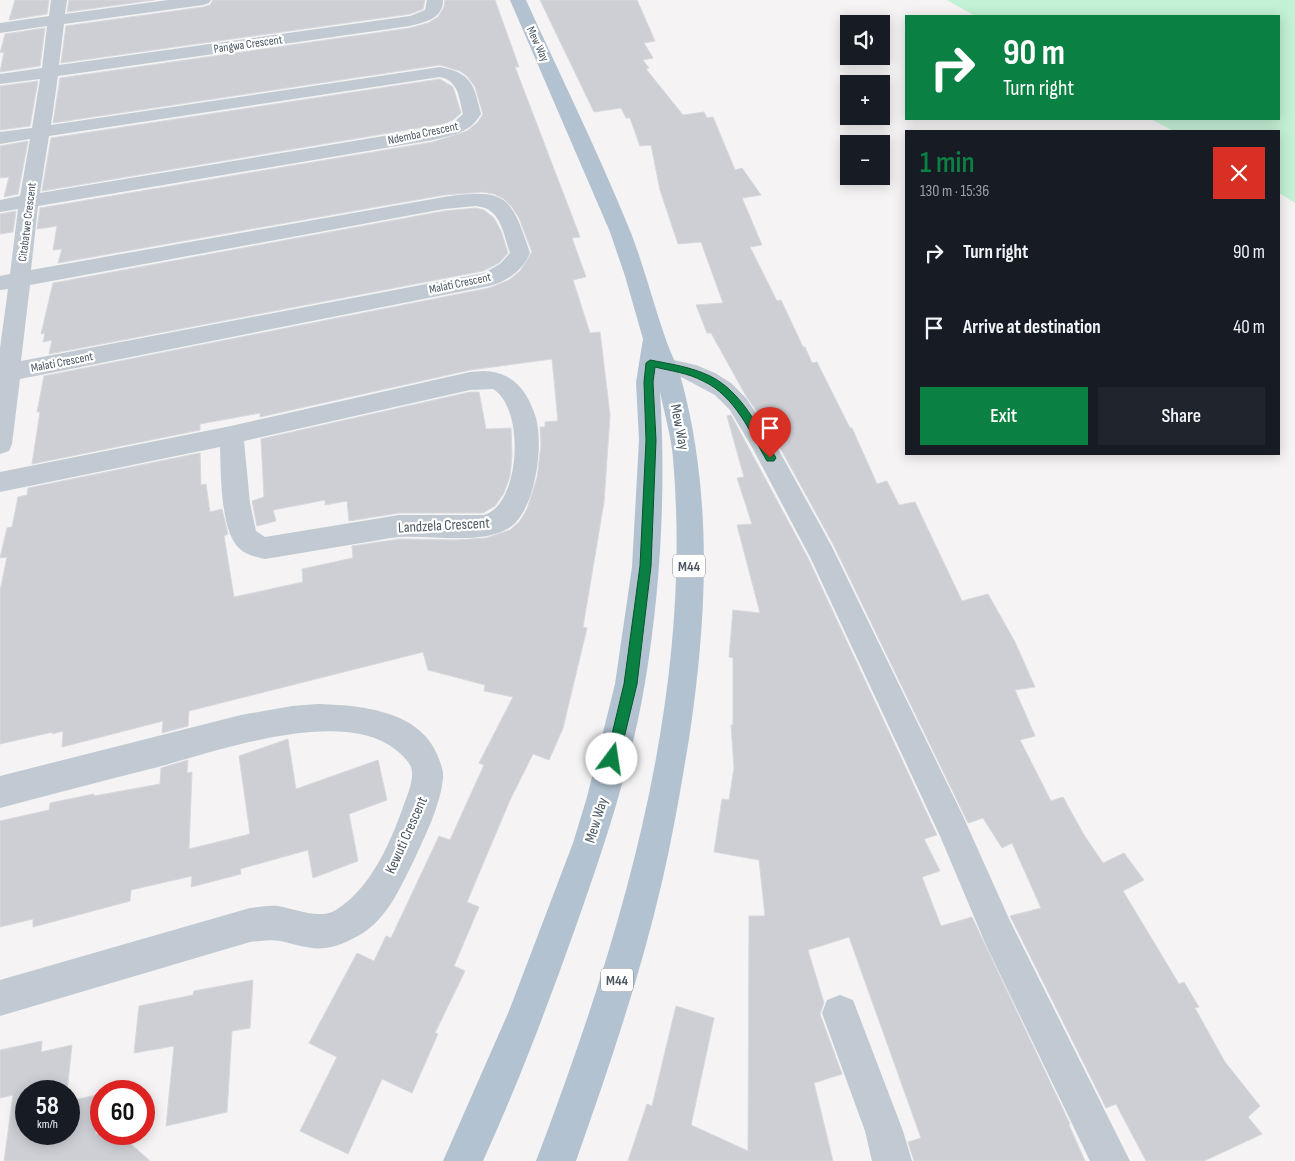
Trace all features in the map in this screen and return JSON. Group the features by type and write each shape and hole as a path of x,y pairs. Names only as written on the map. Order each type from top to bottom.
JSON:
{"main road":[{"name":"Mew Way","path":"518,0 620,232 636,276 656,356 670,380 686,456 690,546 688,629 683,679 664,795 645,883 589,1071 556,1161"},
{"name":"Mew Way","path":"463,1161 526,1014 589,843 603,797 630,684 646,566 651,440 648,382 656,356"}],"street":[{"path":"0,28 58,10 203,0"},
{"name":"Pangwa Crescent","path":"50,72 410,21 431,14 436,8 435,0"},
{"name":"Citabatwe Crescent","path":"0,444 10,281 29,201 58,10"},
{"path":"0,79 50,72"},
{"name":"Ndemba Crescent","path":"29,201 433,134 456,129 464,124 472,114 463,82 452,73 440,72 40,132"},
{"path":"0,138 40,132"},
{"name":"Malati Crescent","path":"4,374 488,278 506,271 516,263 520,253 505,212 488,201 473,200 444,203 10,281"},
{"path":"0,206 29,201"},
{"path":"656,356 707,378 723,388 738,404 762,443 821,553 951,825 998,933 1110,1161"},
{"name":"Landzela Crescent","path":"0,482 231,435 470,381 486,380 506,386 515,396 524,420 528,439 524,472 513,506 496,523 484,526 399,526 265,548 253,544 245,537 240,520 231,435"},
{"name":"Kewuti Crescent","path":"0,792 271,722 324,717 367,722 397,732 414,745 422,757 427,769 428,782 420,806 385,882 371,904 356,917 332,930 291,927 274,923 250,925 0,998"},
{"path":"840,1012 884,1131 892,1161"}],"green space":[{"path":"947,0 1295,0 1295,203 1280,194 1280,130 1171,130 1153,120 1280,120 1280,15 973,15"}],"building":[{"path":"15,0 49,0 47,14 9,20"},
{"path":"69,0 154,0 67,12"},
{"path":"213,0 425,0 423,9 410,14 61,63 66,26 203,7 210,5"},
{"path":"445,0 495,0 519,67 515,67 580,237 572,238 586,277 573,280 590,333 600,332 610,415 604,502 583,627 587,628 563,728 549,760 533,754 510,800 467,902 479,907 454,966 465,971 435,1033 438,1034 412,1093 382,1079 348,1154 300,1131 337,1057 309,1043 357,953 374,961 386,936 391,938 439,836 450,840 484,765 479,763 513,697 484,691 485,685 428,670 423,652 189,711 188,726 162,733 163,721 62,747 63,731 0,744 0,591 7,557 0,558 7,528 12,527 18,497 27,495 28,488 200,453 201,485 206,484 210,512 222,509 228,534 224,536 234,597 303,582 302,569 353,558 352,546 400,539 456,540 486,538 510,530 520,521 527,509 537,478 541,445 540,427 545,427 545,422 558,421 552,359 470,370 260,417 260,413 200,424 200,430 32,464 40,412 37,412 44,376 489,288 509,280 520,271 532,252 519,218 504,199 494,194 482,192 444,195 58,263 62,249 53,250 57,226 37,229 40,208 433,142 467,131 478,122 483,114 475,87 467,76 460,71 440,65 53,123 60,78 410,28 428,23 438,17 444,7"},
{"path":"540,0 637,0 655,41 644,43 653,58 643,60 649,68 646,69 683,115 704,112 707,118 713,117 735,170 742,168 761,195 742,198 762,245 750,247 777,301 781,300 812,363 817,362 850,428 852,428 877,484 887,481 899,505 915,502 962,601 988,594 1015,642 1035,687 1015,690 1035,736 1020,740 1051,801 1063,797 1084,835 1103,863 1124,853 1144,880 1123,891 1179,984 1184,982 1199,1007 1195,1008 1225,1062 1260,1106 1248,1117 1262,1134 1204,1161 1146,1161 1116,1104 1106,1108 1010,916 1041,908 1012,843 1002,848 983,818 968,823 833,544 773,435 746,396 711,333 707,333 696,305 723,303 701,242 678,244 660,190 651,145 640,146 630,118 626,118 621,108 594,112"},
{"path":"45,28 40,66 0,72 4,52 0,53 5,34"},
{"path":"440,79 453,87 461,113 453,120 443,124 42,191 51,138"},
{"path":"38,81 30,126 0,130 0,86"},
{"path":"28,141 18,194 4,197 9,177 0,178 0,146"},
{"path":"476,208 484,210 494,218 501,231 508,253 499,263 483,271 49,354 52,340 43,342 45,333 41,334 53,283 444,211"},
{"path":"16,211 13,232 0,234 0,214"},
{"path":"470,392 479,392 486,429 511,428 512,456 510,476 504,493 495,506 483,513 399,513 349,521 347,501 325,505 325,500 273,510 276,521 257,526 252,501 264,497 261,439"},
{"path":"731,415 808,558 937,835 924,839 940,871 922,877 941,926 972,917 1070,1124 1085,1161 914,1161 908,1142 921,1138 849,937 808,950 824,1003 820,1014 842,1074 814,1083 833,1161 628,1161 647,1104 652,1106 676,1006 714,1018 691,1125 748,1151 749,916 765,916 759,860 714,852 722,799 729,800 734,768 731,725 733,725 733,658 729,657 733,610 760,613 737,525 752,524 737,478 744,477 727,416"},
{"path":"288,739 296,789 378,760 387,800 349,814 358,861 313,878 308,850 240,869 241,874 191,887 192,876 131,890 130,901 33,927 33,919 0,927 0,821 49,810 50,803 160,784 161,768 188,760 187,773 192,772 189,849 250,834 239,756"},
{"path":"253,980 250,1028 232,1031 227,1112 166,1126 174,1046 134,1053 139,1006 193,995 194,991"},
{"path":"42,1041 41,1052 72,1045 68,1080 15,1080 15,1145 80,1145 80,1099 90,1096 90,1145 132,1145 150,1161 4,1161 13,1095 0,1098 0,1050"}],"route":[{"path":"612,759 630,684 646,566 651,440 648,382 650,363 688,371 707,378 723,388 738,404 770,458"}]}
